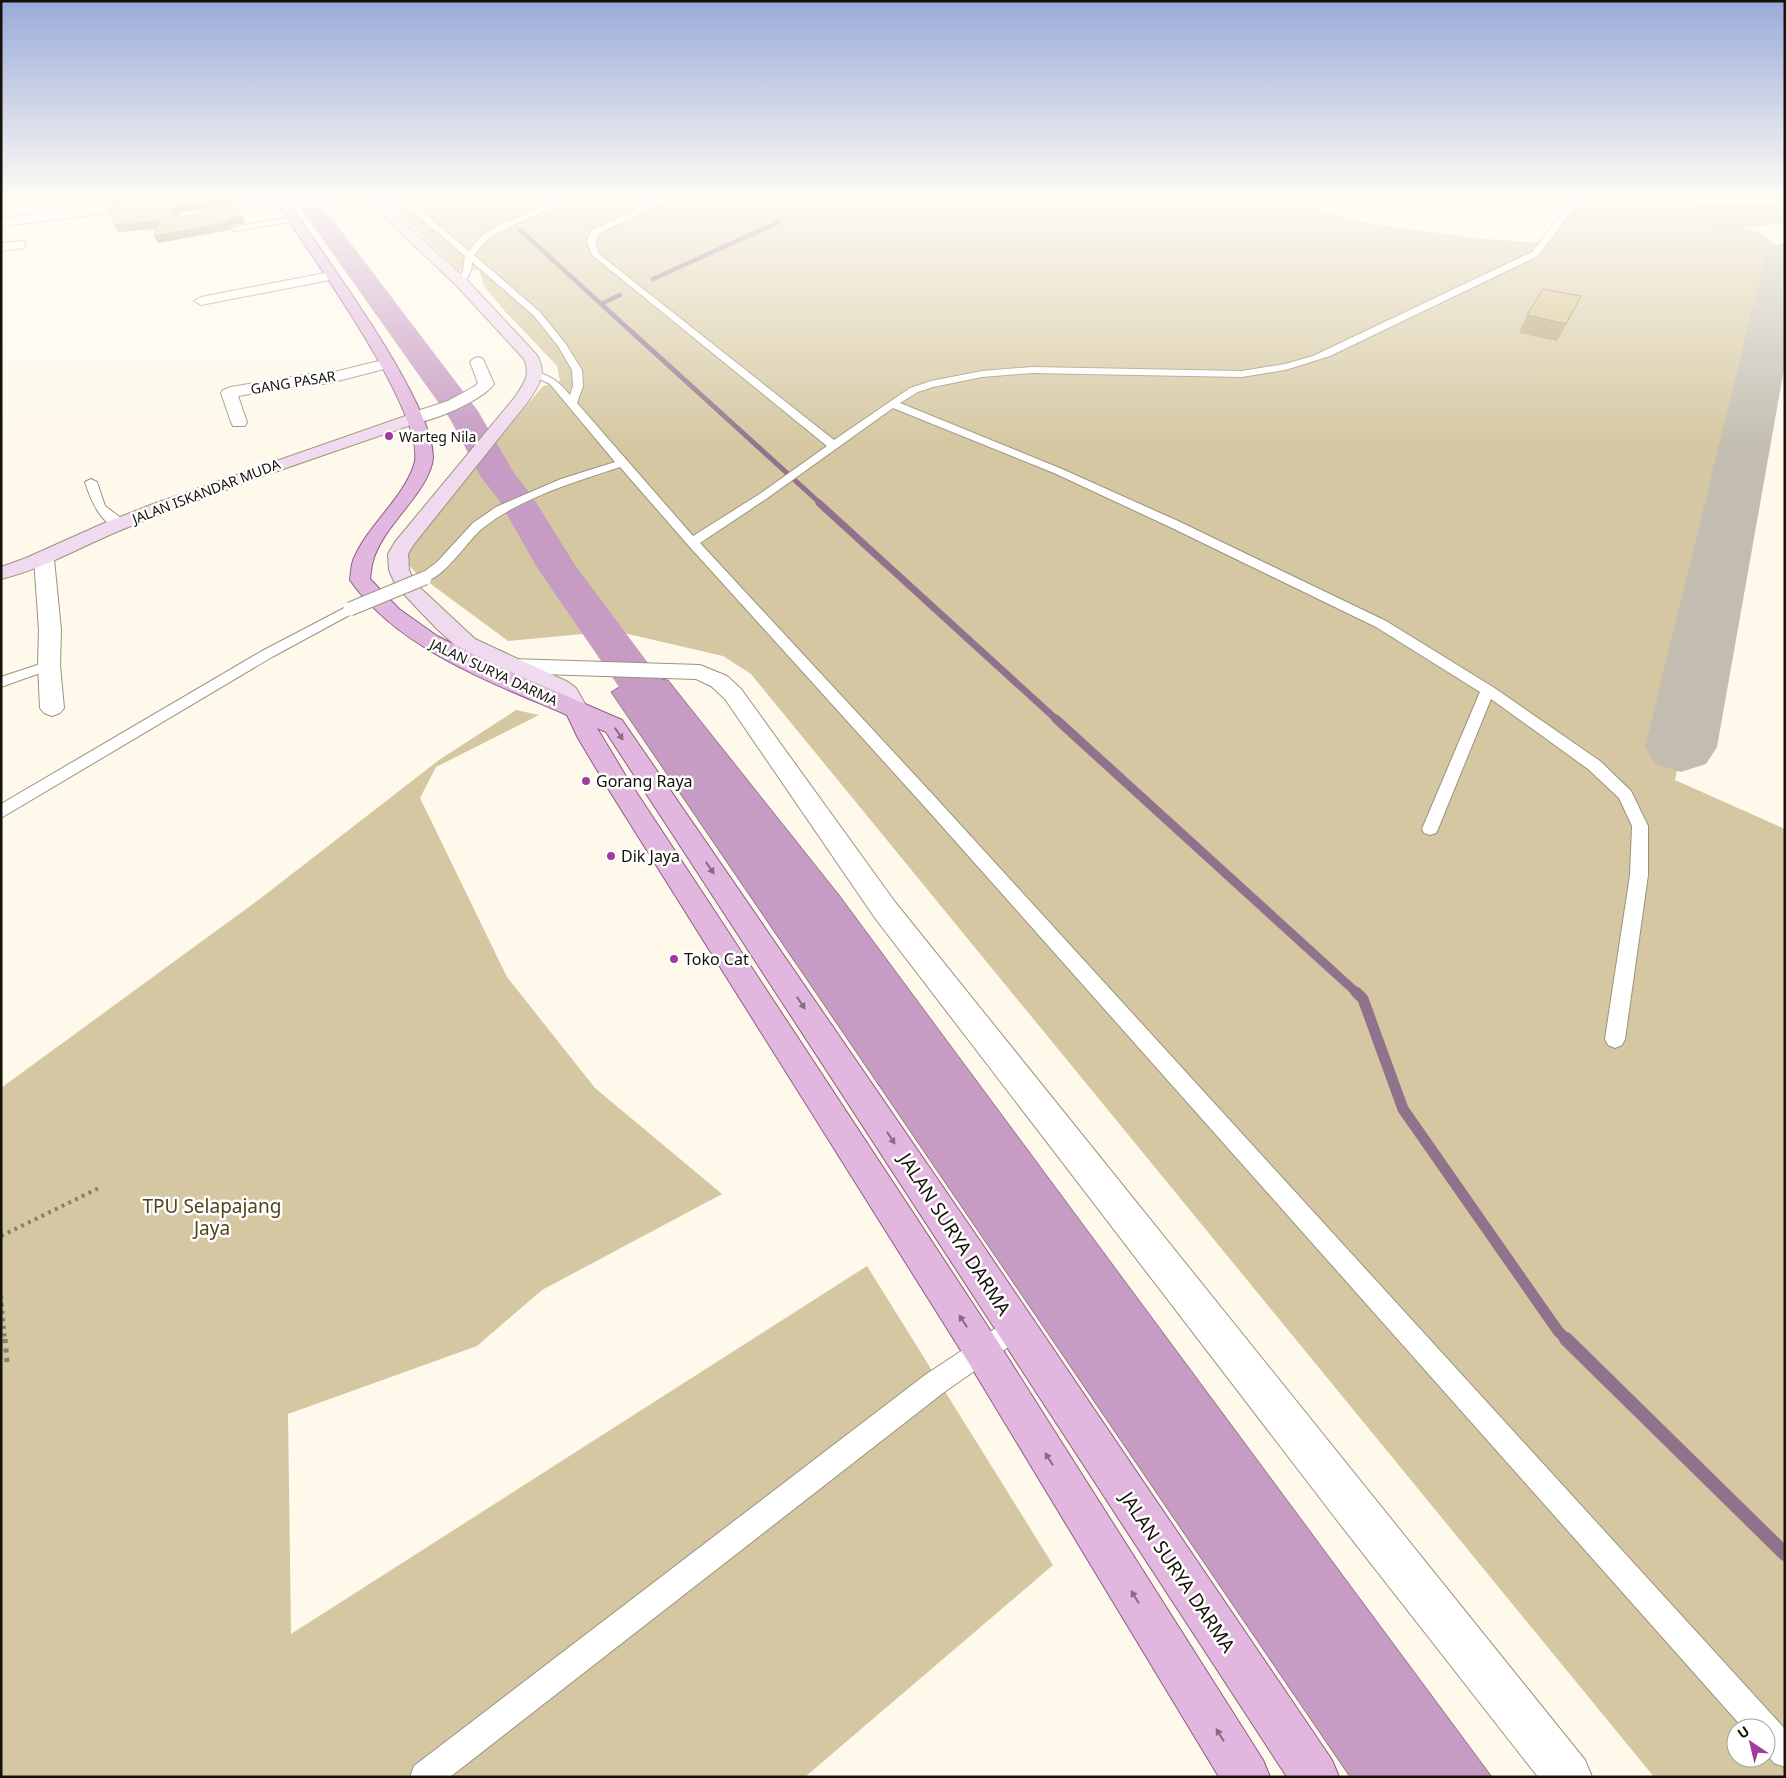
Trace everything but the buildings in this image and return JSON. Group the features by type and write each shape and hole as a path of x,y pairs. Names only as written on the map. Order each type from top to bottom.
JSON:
{"main road":[{"name":"JALAN SURYA DARMA","path":"334,282 387,364 414,418 423,444 425,457 421,471 377,534 363,559 360,580 370,594 424,639 577,711 614,726 868,1103 1315,1777"},
{"path":"461,282 531,357 536,367 536,375 511,413 405,542 398,554 398,570 406,586 467,644 560,687 568,693 577,711"},
{"name":"JALAN ISKANDAR MUDA","path":"1,573 44,559 121,524 281,462 414,418"},
{"name":"JALAN SURYA DARMA","path":"577,711 590,738 618,784 983,1352 1246,1777"}],"street":[{"path":"201,301 299,282"},
{"path":"414,418 482,390 486,384 478,362"},
{"name":"GANG PASAR","path":"239,422 229,393 231,392 326,378 387,364"},
{"path":"44,559 50,630 49,666 52,708"},
{"path":"512,666 700,672 719,681 733,694 885,910 1351,1504 1568,1777"}],"lane":[{"path":"499,282 537,314 562,344 577,370 578,386 572,404"},
{"path":"630,282 834,446"},
{"path":"693,542 785,481 892,404 914,390 932,384 982,374 1032,370 1242,374 1274,370 1327,354 1477,282"},
{"path":"536,375 554,382 622,463 1754,1718"},
{"path":"892,404 1058,471 1273,570 1381,624 1488,690 1594,766 1625,795 1640,826 1639,874 1615,1040"},
{"path":"1,812 267,654 350,609 425,578 442,565 477,526 500,510 565,481 622,463"},
{"path":"91,482 94,495 103,513 121,524"},
{"path":"1,682 49,666"},
{"path":"1430,828 1488,690"},
{"path":"425,1777 934,1384 1016,1328"},
{"path":"1776,1742 1785,1752"}],"path":[{"path":"1,1236 101,1187"},
{"path":"1,1296 7,1362"}],"green space":[{"path":"483,282 1779,282 1675,780 1785,829 1785,1777 1654,1777 751,674 723,656 615,631 508,641 416,573 402,557 543,386 560,381 557,366 502,308"},
{"name":"TPU Selapajang Jaya","path":"516,710 539,715 436,767 420,798 507,977 595,1088 722,1194 542,1290 477,1346 288,1414 291,1634 867,1266 1053,1565 805,1777 1,1777 1,1088 261,898 439,760"}],"shaded area":[{"path":"635,677 668,680 839,895 1492,1777 1350,1777 611,692"}],"waterway":[{"path":"366,282 466,418 499,477 514,496 558,569 635,677 661,707"},
{"path":"577,282 601,304"},
{"path":"601,304 620,295"},
{"path":"601,304 634,334"},
{"path":"633,333 821,504"},
{"path":"819,503 1057,720"},
{"path":"1056,719 1357,993"},
{"path":"1357,993 1363,999 1403,1109 1558,1331 1566,1339"},
{"path":"1566,1339 1785,1554"}],"taxiway":[{"path":"1681,747 1779,282"}],"place":[{"name":"Warteg Nila","path":"389,436"},
{"name":"Gorang Raya","path":"586,781"},
{"name":"Dik Jaya","path":"611,856"},
{"name":"Toko Cat","path":"674,959"}]}
